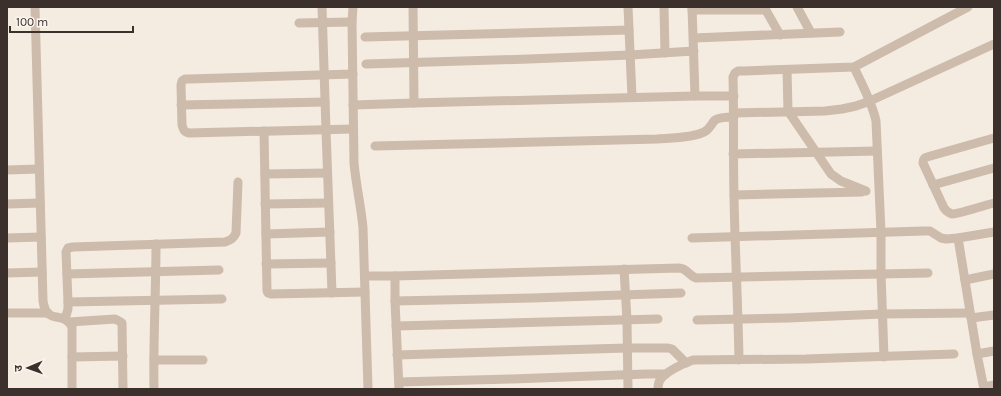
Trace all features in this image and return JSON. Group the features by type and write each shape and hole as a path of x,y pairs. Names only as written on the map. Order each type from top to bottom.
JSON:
{"street":[{"path":"35,7 43,301 44,308 48,314"},
{"path":"322,7 332,293"},
{"path":"353,7 354,163 361,209 365,276 368,389"},
{"path":"413,7 414,103"},
{"path":"628,7 632,97"},
{"path":"664,7 665,53"},
{"path":"796,7 811,33"},
{"path":"739,360 734,195 733,77 735,73 738,71 854,67 968,7"},
{"path":"695,96 692,8 765,8 780,35"},
{"path":"299,23 352,22"},
{"path":"364,37 629,30"},
{"path":"694,38 840,32"},
{"path":"375,146 656,139 697,135 704,133 709,129 715,120 734,115 842,109 856,106 994,44"},
{"path":"366,64 630,56 694,52"},
{"path":"854,67 870,101 876,121 881,232 884,357"},
{"path":"787,70 788,112 831,174 841,181 866,192"},
{"path":"353,74 185,79 182,81 181,85 182,125 183,129 189,133 353,129"},
{"path":"353,105 632,97 734,96"},
{"path":"181,105 325,102"},
{"path":"264,131 266,291 271,294 365,292"},
{"path":"994,138 924,158 923,160 923,163 944,208 948,212 953,214 994,203"},
{"path":"734,154 877,151"},
{"path":"933,185 994,168"},
{"path":"7,170 39,169"},
{"path":"264,174 327,173"},
{"path":"72,389 72,327 67,320 68,302 66,252 68,248 230,241 234,238 236,233 238,182"},
{"path":"734,195 879,191"},
{"path":"7,204 40,203"},
{"path":"265,204 328,203"},
{"path":"692,238 924,231 930,232 941,238 958,238 994,232"},
{"path":"266,234 330,232"},
{"path":"7,238 41,237"},
{"path":"958,238 984,388 994,385"},
{"path":"154,389 156,244"},
{"path":"266,264 331,263"},
{"path":"365,276 679,268 684,268 692,277 696,278 928,274"},
{"path":"624,269 627,320 628,389"},
{"path":"67,274 219,270"},
{"path":"7,273 42,272"},
{"path":"965,280 994,274"},
{"path":"395,276 399,386 512,379 628,374 666,374"},
{"path":"395,300 681,294"},
{"path":"68,302 222,299"},
{"path":"7,313 48,314 67,320 119,320 122,323 123,389"},
{"path":"697,320 882,314 971,316 994,315"},
{"path":"396,326 658,319"},
{"path":"398,355 668,348 672,349 686,363"},
{"path":"977,354 994,351"},
{"path":"658,389 658,384 661,378 693,360 884,357 954,354"},
{"path":"72,357 122,356"},
{"path":"154,360 203,360"}]}
